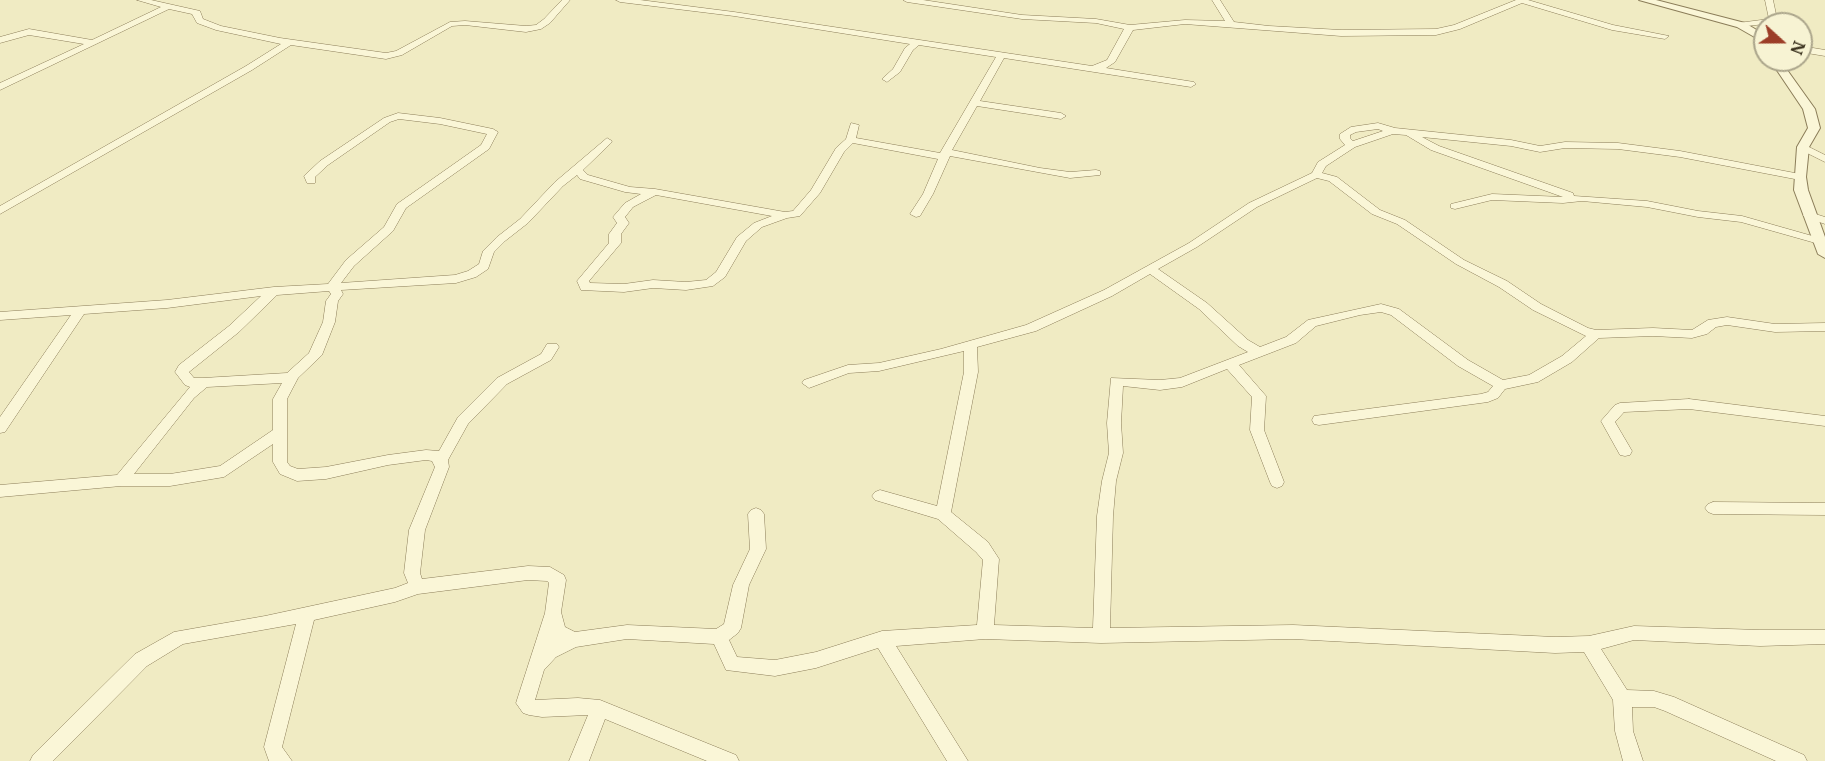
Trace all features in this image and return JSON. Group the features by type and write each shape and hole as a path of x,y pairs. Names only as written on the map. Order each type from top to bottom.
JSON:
{"street":[{"path":"141,0 197,13 196,16 206,24 288,43 391,56 450,24 526,29 538,27 547,21 566,0"},
{"path":"620,0 704,10 1191,84"},
{"path":"704,10 708,0"},
{"path":"907,0 1022,17 1096,21 1130,28 1185,22 1341,33 1437,32 1457,27 1523,0 1612,27 1665,36"},
{"path":"1215,0 1231,24"},
{"path":"1644,0 1741,25 1753,32"},
{"path":"1741,25 1771,21 1773,18 1769,0"},
{"path":"0,87 167,7"},
{"path":"1092,68 1105,66 1111,62 1125,33 1130,28"},
{"path":"0,39 29,32 95,43"},
{"path":"887,79 897,70 909,48 918,42"},
{"path":"0,211 249,68 288,43"},
{"path":"916,214 928,195 945,154 1001,55"},
{"path":"1783,72 1809,109 1814,128 1803,147 1801,190 1825,254"},
{"path":"974,103 1061,116"},
{"path":"311,181 309,176 317,169 392,118 405,116 493,132 485,147 401,206 389,229 350,263 332,287"},
{"path":"655,192 629,205 619,217 623,222 615,234 615,243 583,281 585,286 624,288 653,284 686,286 709,283 721,274 741,239 758,225 785,215 796,214 803,207 816,191 840,150 851,140 854,125"},
{"path":"809,383 848,369 879,367 970,346 1031,328 1108,293 1193,245 1253,205 1319,171 1351,145 1392,131 1511,143 1540,149 1565,145 1618,146 1680,154 1800,177"},
{"path":"1407,132 1435,148 1561,193 1582,198 1647,204 1698,214 1742,219 1819,241"},
{"path":"851,140 1070,175 1096,172"},
{"path":"0,316 167,304 274,291 456,279 472,274 484,266 489,251 501,238 524,221 559,184 607,141"},
{"path":"1803,147 1825,159"},
{"path":"577,170 584,177 629,190 655,192 785,215"},
{"path":"1319,171 1376,212 1401,222 1460,262 1503,284 1537,307 1584,331 1596,334 1653,332 1692,334 1719,321 1775,328 1825,327"},
{"path":"1455,206 1492,197 1563,200 1582,198"},
{"path":"1809,215 1825,221"},
{"path":"1150,269 1203,306 1243,343 1260,353"},
{"path":"332,287 337,294 332,301 329,322 315,355 290,378 280,399 280,462 285,470 297,475 326,472 426,455 435,456 441,460"},
{"path":"274,291 234,329 184,368 182,372 190,382 204,383 290,378"},
{"path":"1101,636 1105,516 1109,481 1116,453 1114,423 1116,381 1171,385 1291,340 1312,323 1360,310 1381,308 1395,312 1462,363 1501,385 1533,379 1567,359 1596,334"},
{"path":"0,428 79,312"},
{"path":"943,514 971,372 970,346"},
{"path":"417,587 412,573 417,530 442,467 441,460 463,421 502,381 546,357 552,347"},
{"path":"1232,364 1259,396 1257,430 1277,482"},
{"path":"121,480 189,395 204,383"},
{"path":"1319,420 1483,399 1493,395 1501,385"},
{"path":"1625,451 1608,421 1620,408 1689,404 1825,421"},
{"path":"0,491 121,480 170,480 224,471 280,432"},
{"path":"880,496 943,514 962,528 991,559 985,632"},
{"path":"1713,508 1825,509"},
{"path":"537,666 550,652 574,640 627,632 719,637 732,628 741,585 758,549 756,514"},
{"path":"40,761 141,660 180,637 307,614 395,595 417,587 528,573 550,574 558,580 553,612 525,703 529,707 542,709 578,706 600,708 729,761"},
{"path":"553,612 558,632 574,640"},
{"path":"282,761 276,755 273,747 307,614"},
{"path":"719,637 732,664 775,669 816,660 882,639 985,632 1101,636 1293,632 1487,643 1589,644 1634,633 1760,638 1825,637"},
{"path":"882,639 958,761"},
{"path":"1589,644 1622,698 1624,731 1633,761"},
{"path":"1622,698 1654,699 1668,703 1797,761"},
{"path":"579,761 600,708"}]}
